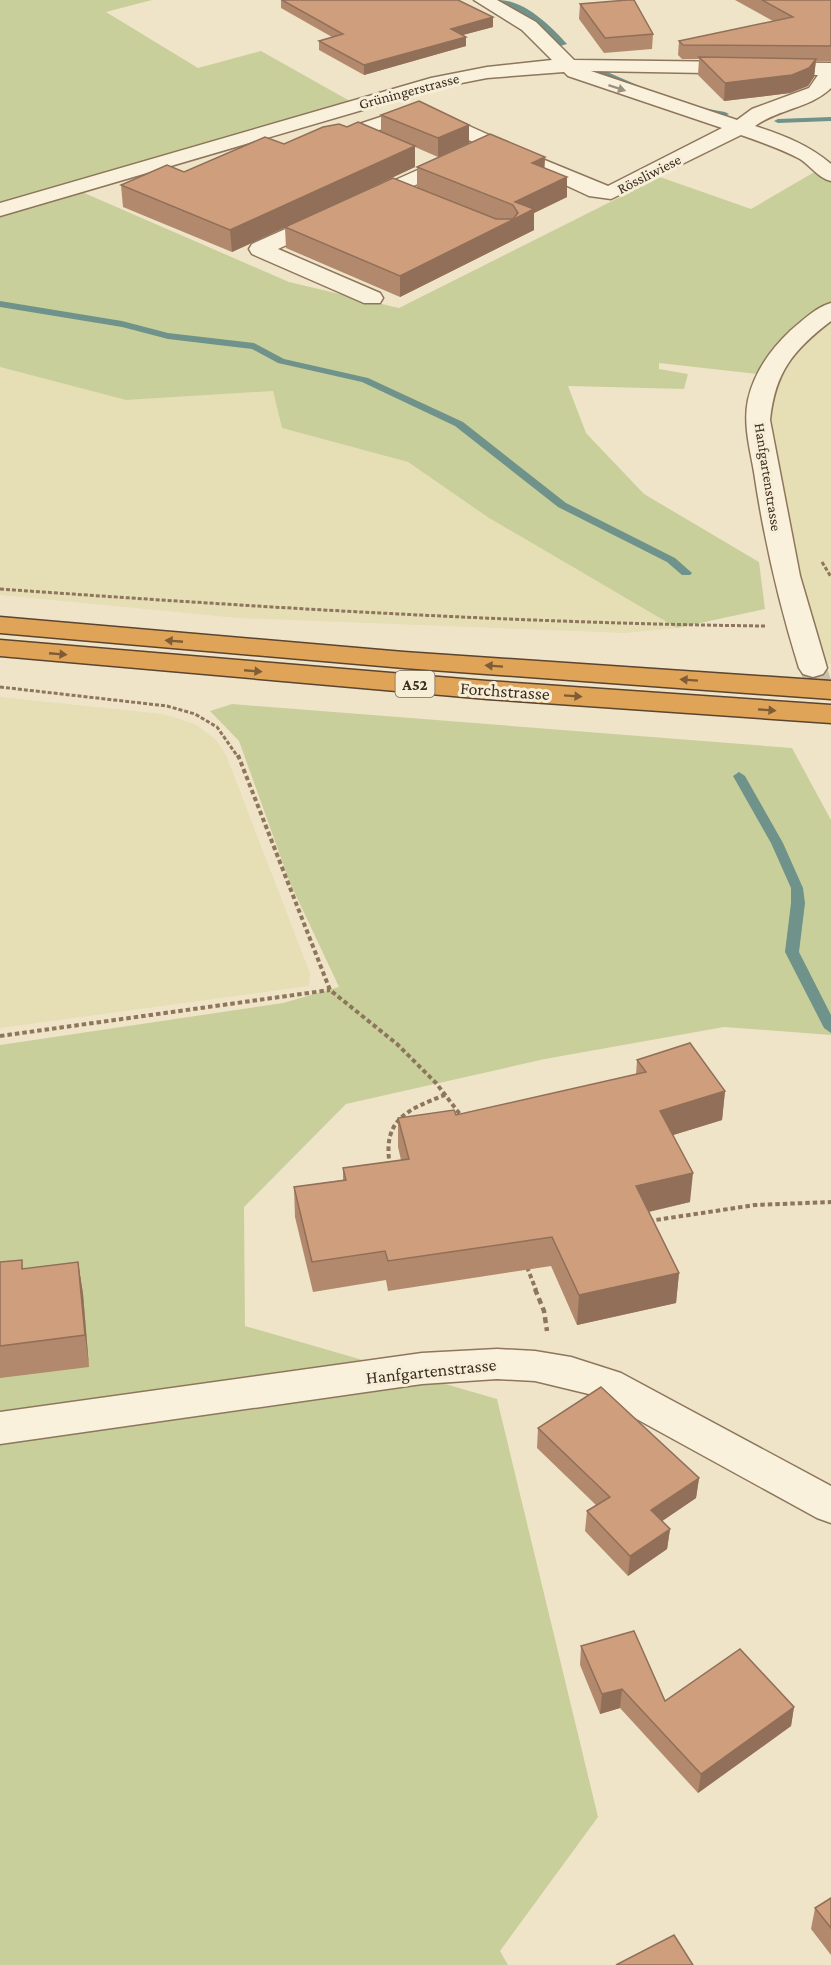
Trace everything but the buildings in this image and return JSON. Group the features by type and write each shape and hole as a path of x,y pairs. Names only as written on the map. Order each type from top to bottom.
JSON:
{"highway":[{"name":"Forchstrasse","path":"0,625 381,658 831,690"},
{"name":"Forchstrasse","path":"0,648 476,689 831,714"}],"street":[{"path":"483,0 529,26 564,64 575,72 600,83 800,150 831,175"},
{"name":"Grüningerstrasse","path":"0,210 438,82 504,68 564,64 830,69"},
{"name":"Rössliwiese","path":"395,149 345,135 420,110 594,190 608,193 739,128 759,113 821,89 830,69"},
{"path":"372,298 260,249 491,143"},
{"path":"417,158 438,167"},
{"path":"392,188 423,201"},
{"name":"Hanfgartenstrasse","path":"813,668 799,626 775,533 758,420 759,404 766,375 775,361 787,347 831,310"},
{"name":"Hanfgartenstrasse","path":"0,1428 449,1367 504,1364 550,1367 607,1384 831,1506"}],"path":[{"path":"0,589 220,605 589,623 799,626"},
{"path":"0,687 167,706 195,714 217,727 237,753 286,885 330,990 397,1044 445,1095 466,1122"},
{"path":"0,1036 330,990"},
{"path":"391,1169 386,1143 392,1127 414,1108 445,1095"},
{"path":"639,1223 755,1205 831,1202"},
{"path":"523,1257 544,1311 550,1367"}],"shaded area":[{"path":"816,321 831,323 831,664 825,663 775,533 759,404"},
{"path":"0,367 126,400 273,391 282,428 408,462 489,518 677,628 625,633 238,618 0,595"},
{"path":"0,697 163,714 195,724 216,740 226,755 310,973 309,986 0,1028"}],"green space":[{"path":"0,0 152,0 106,12 198,68 261,51 357,105 75,189 289,282 399,308 660,177 751,209 823,167 831,175 831,310 766,375 659,363 659,369 688,374 684,389 568,386 586,433 644,494 759,562 765,609 677,628 489,518 408,462 282,428 273,391 126,400 0,367"},
{"path":"232,704 792,748 831,820 831,1035 724,1027 545,1059 346,1104 244,1207 245,1326 497,1399 598,1817 500,1951 508,1965 0,1965 0,1045 283,1003 339,987 290,883 239,741 210,711"}],"waterway":[{"path":"503,0 529,14 563,44"},
{"path":"602,73 640,88"},
{"path":"695,108 725,114"},
{"path":"778,121 831,119"},
{"path":"0,304 122,324 168,336 254,346 281,361 365,380 459,424 562,505 671,560 686,573"},
{"path":"739,776 777,843 797,888 798,903 792,952 831,1028"}],"tunnel":[{"path":"813,668 831,717"}]}
